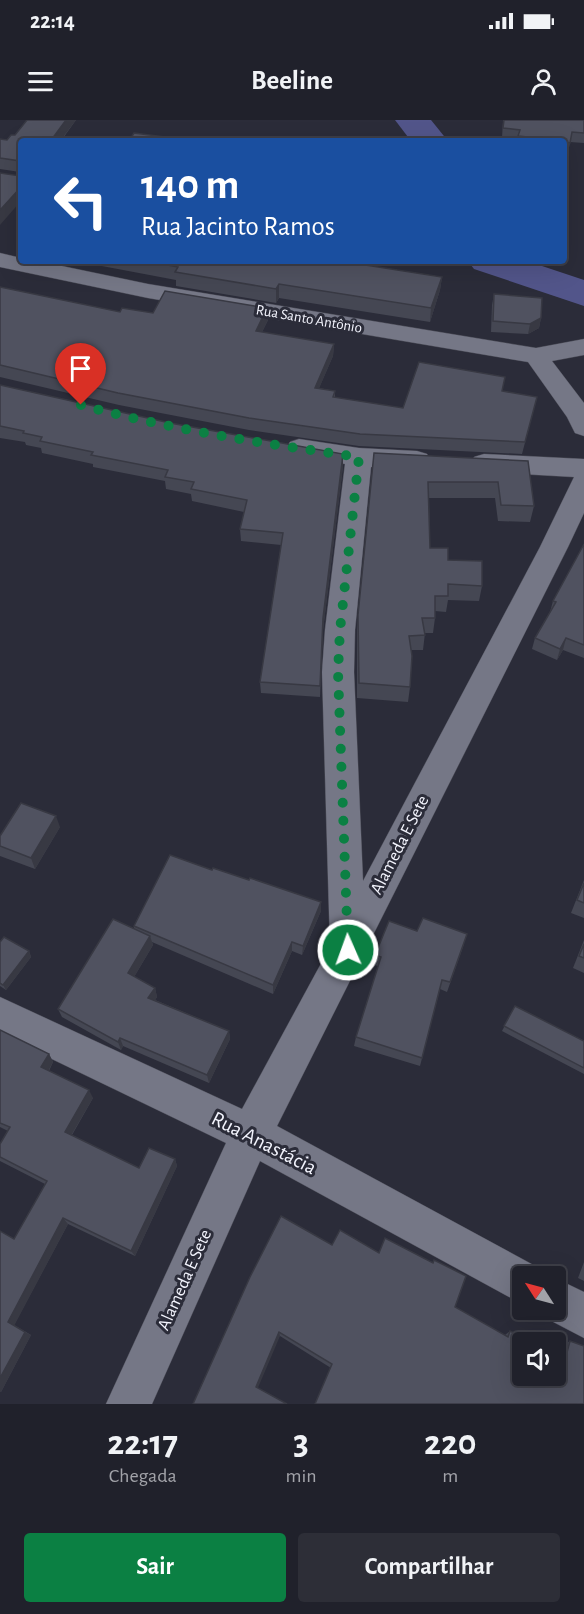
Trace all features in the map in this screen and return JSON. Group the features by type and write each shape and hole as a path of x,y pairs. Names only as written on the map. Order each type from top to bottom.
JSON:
{"street":[{"name":"Rua Santo Antônio","path":"0,261 148,291 536,356 584,347"},
{"path":"536,356 579,415 584,427"},
{"path":"271,444 359,457 584,468"},
{"path":"348,950 338,672 340,630 359,457"},
{"name":"Alameda E Sete","path":"129,1404 251,1134 554,548 584,483"},
{"name":"Rua Anastácia","path":"0,1015 251,1134 512,1277"},
{"path":"566,1306 584,1316"}],"building":[{"path":"27,120 66,120 53,138 18,138 18,161 0,158 0,139 7,140 11,135 15,135"},
{"path":"504,120 584,120 584,133 572,132 570,143 567,142 567,138 518,136 520,130 503,128"},
{"path":"134,133 173,138 131,138"},
{"path":"0,173 18,176 18,190 0,210"},
{"path":"162,264 359,264 442,277 431,308 279,284 276,289 175,272 178,267"},
{"path":"0,287 120,312 122,308 153,313 165,291 267,308 256,331 334,344 315,388 335,391 333,397 403,408 419,362 505,377 502,391 537,397 525,442 360,434 249,418 118,393 0,365"},
{"path":"494,294 542,298 541,318 530,324 493,321"},
{"path":"0,385 170,423 343,454 323,618 320,686 260,682 283,533 240,529 247,500 191,489 194,482 165,477 168,470 91,455 93,452 40,441 42,437 0,426"},
{"path":"374,453 528,461 534,506 501,505 498,482 428,482 430,548 448,548 448,560 482,561 482,586 448,584 448,596 435,596 435,618 422,618 425,635 409,636 412,656 410,687 359,683 358,615"},
{"path":"584,544 584,645 566,638 560,649 535,638 556,602 553,601"},
{"path":"21,803 56,816 31,858 0,846 0,836"},
{"path":"170,855 212,870 213,868 249,880 250,878 321,902 303,946 292,942 273,985 134,926"},
{"path":"584,883 584,903 577,900"},
{"path":"423,918 467,934 450,982 442,980 422,1058 356,1037 381,957 375,955 389,921 417,931"},
{"path":"113,919 150,936 128,973 155,988 148,998 229,1031 207,1075 120,1038 118,1042 58,1009"},
{"path":"4,937 29,951 3,985 0,983 0,942"},
{"path":"584,944 584,958 579,956"},
{"path":"515,1006 584,1041 584,1068 504,1026"},
{"path":"0,1030 49,1054 41,1067 89,1090 65,1132 139,1168 149,1148 175,1159 131,1251 63,1218 8,1322 25,1332 0,1378 0,1231 14,1239 47,1181 0,1157 0,1144 10,1127 0,1123"},
{"path":"281,1216 332,1245 340,1230 379,1253 385,1238 433,1263 434,1260 466,1276 455,1307 508,1337 510,1331 512,1332 512,1386 566,1386 566,1356 570,1341 584,1346 584,1404 315,1404 332,1364 279,1332 256,1387 287,1404 193,1404 250,1277"}],"waterway":[{"path":"412,120 427,138"},
{"path":"497,264 584,294"}],"route":[{"path":"81,405 118,415 249,441 359,457 340,630 338,672 348,950"}]}
